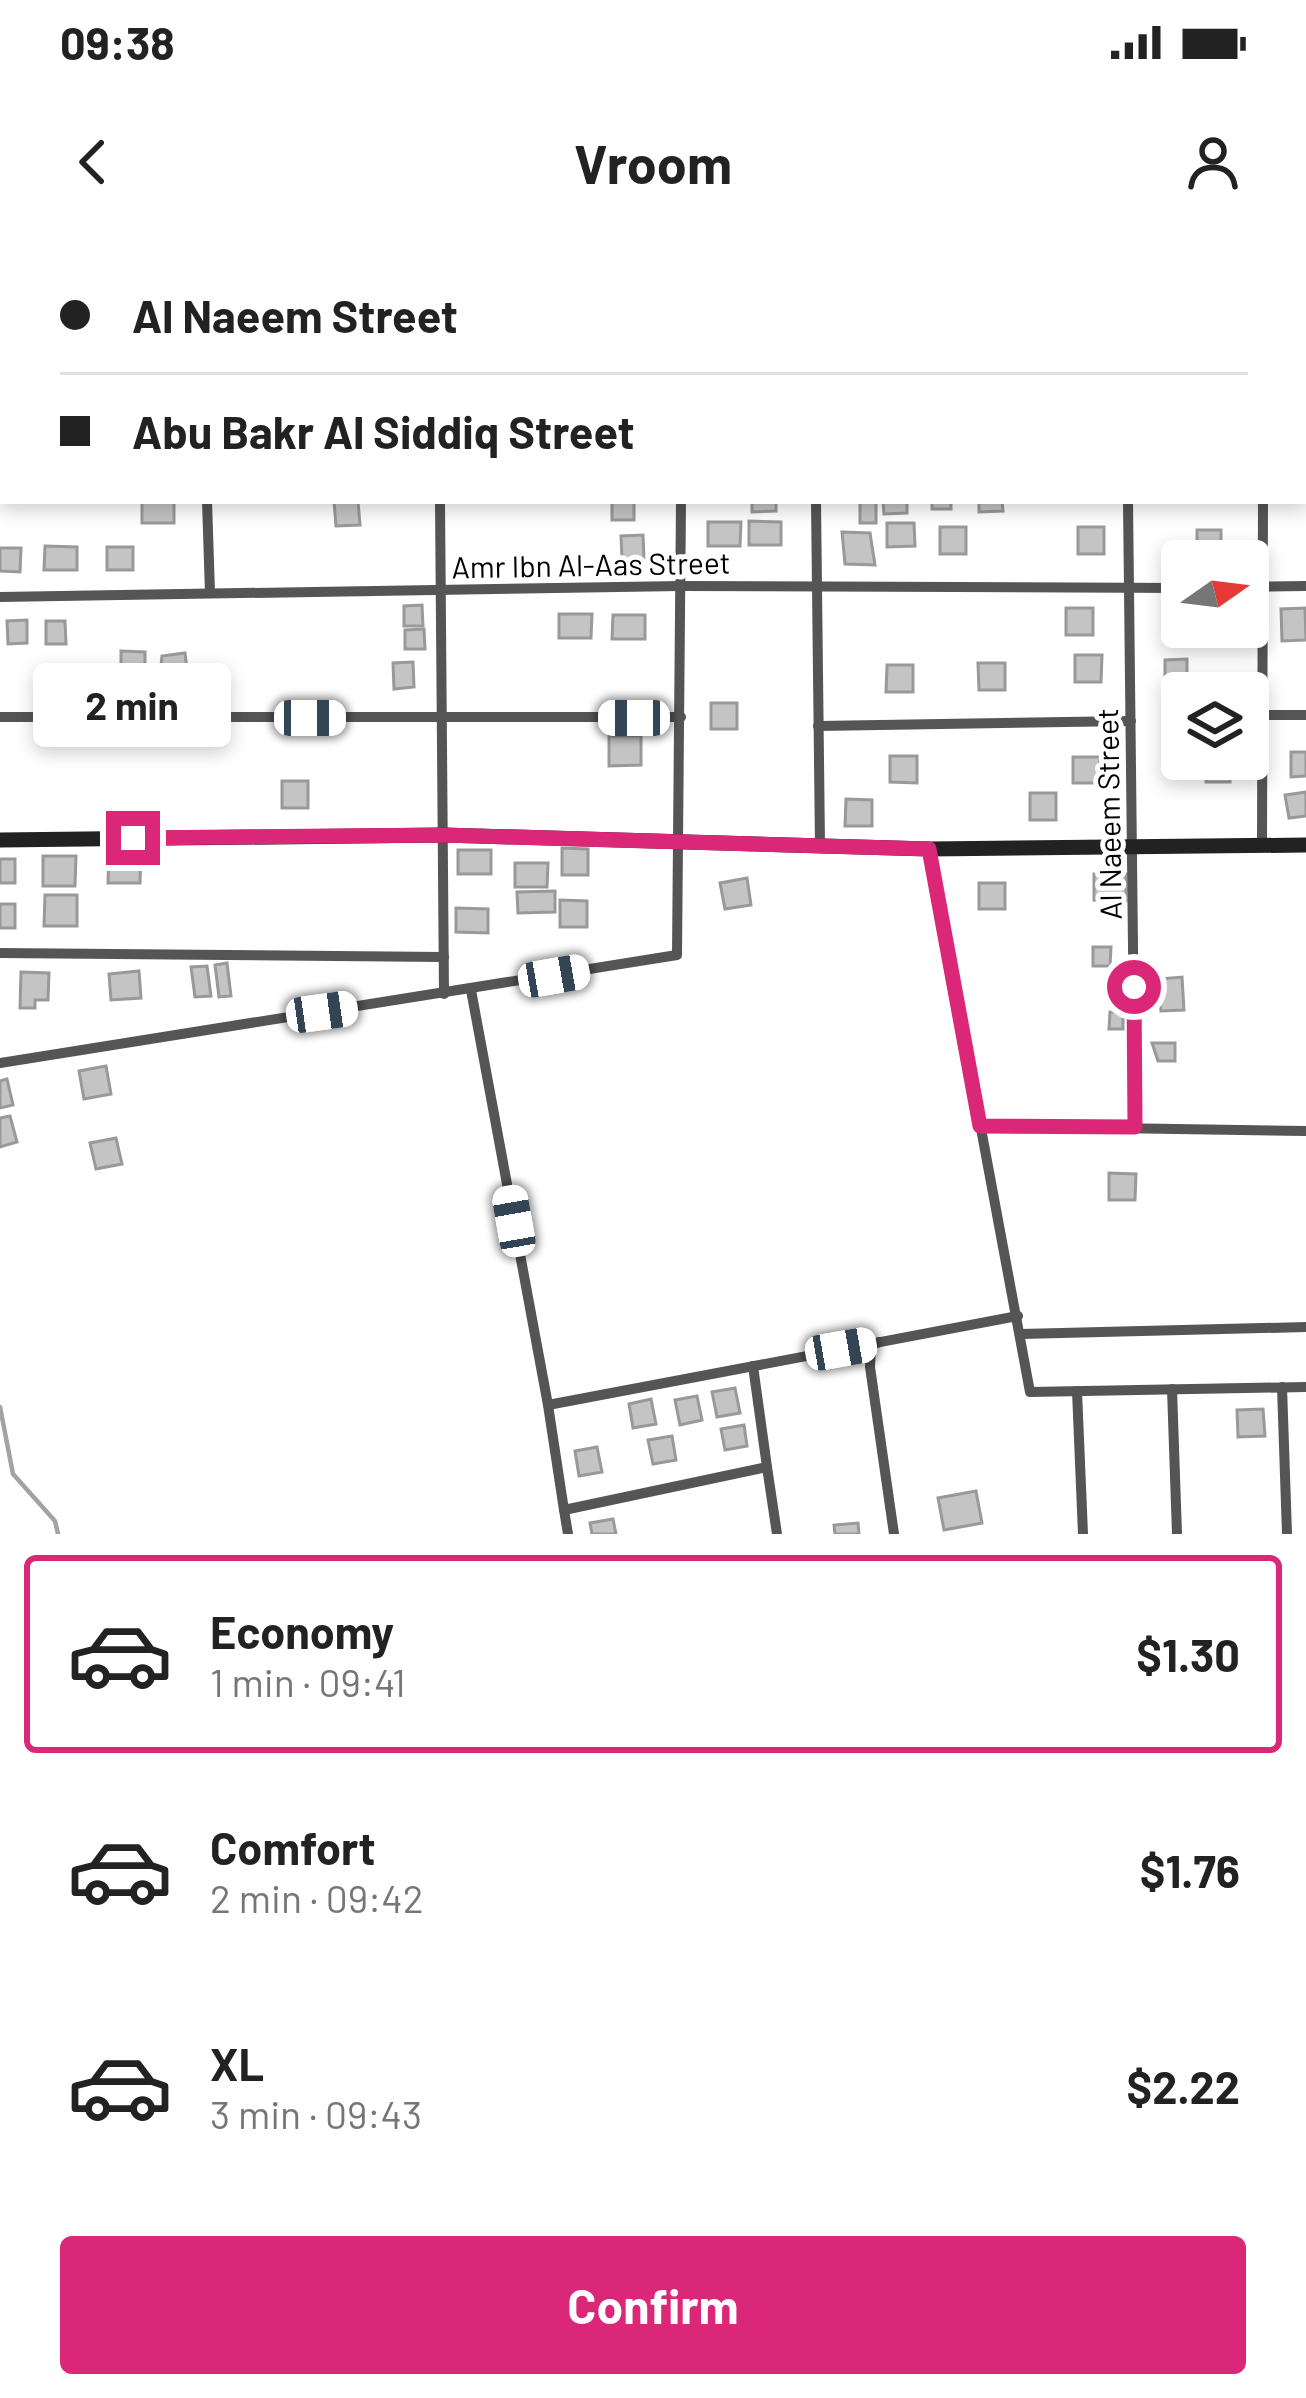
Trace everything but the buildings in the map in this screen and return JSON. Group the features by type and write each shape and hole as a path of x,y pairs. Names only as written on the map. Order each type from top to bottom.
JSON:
{"street":[{"path":"206,504 206,593 441,589"},
{"path":"440,504 444,994"},
{"path":"0,1064 677,955 682,842 681,504"},
{"path":"816,504 820,846"},
{"name":"Al Naeem Street","path":"1128,504 1135,1127"},
{"path":"1263,504 1263,540"},
{"name":"Amr Ibn Al-Aas Street","path":"0,597 681,586 1161,588"},
{"path":"1269,587 1306,586"},
{"path":"1269,715 1306,715"},
{"path":"0,717 681,718"},
{"path":"818,726 1131,721"},
{"path":"1262,780 1262,846"},
{"path":"0,840 443,835 929,849 1306,845"},
{"path":"929,849 1030,1392 1306,1387"},
{"path":"0,953 445,957"},
{"path":"471,990 568,1534"},
{"path":"980,1126 1306,1131"},
{"path":"548,1406 1018,1316"},
{"path":"894,1534 871,1346 1018,1316"},
{"path":"1021,1334 1306,1327"},
{"path":"753,1366 777,1534"},
{"path":"1282,1387 1287,1534"},
{"path":"1172,1389 1177,1534"},
{"path":"1077,1391 1083,1534"},
{"path":"564,1510 767,1467"}],"waterway":[{"path":"0,1407 13,1474 55,1521 58,1534"}],"route":[{"path":"133,838 443,835 929,849 938,919 980,1126 1135,1127 1134,987"}]}
